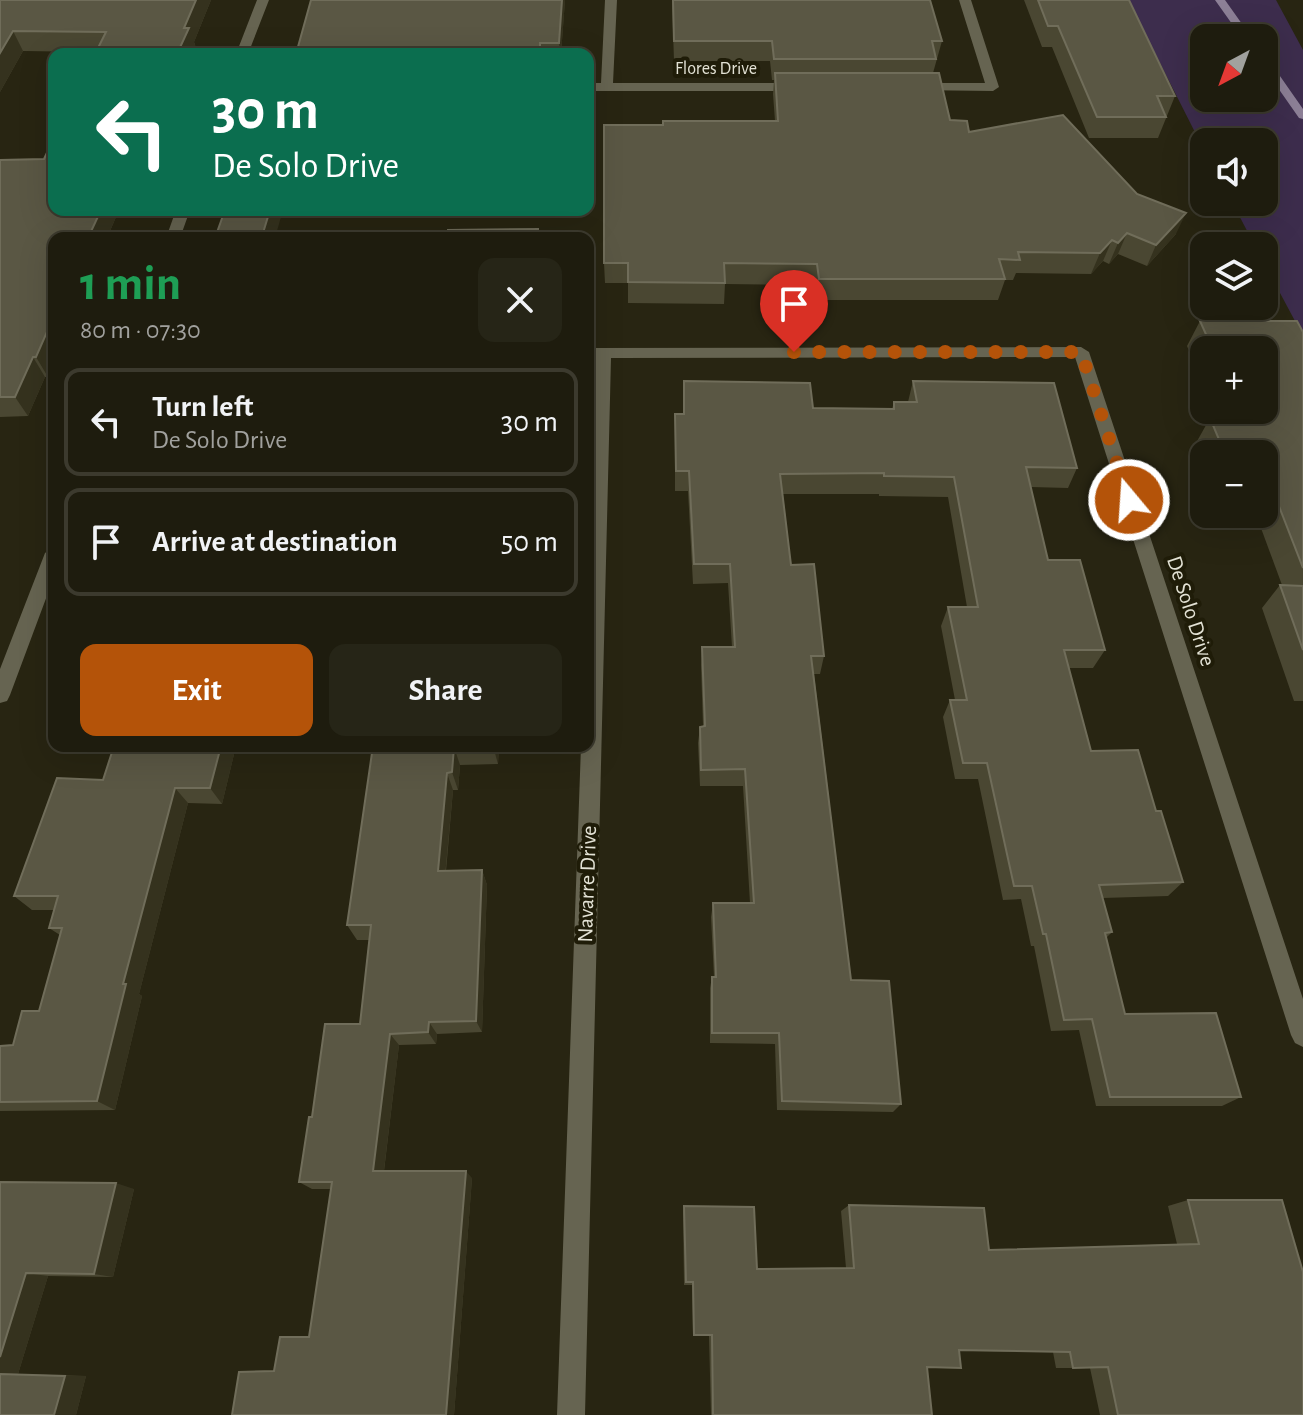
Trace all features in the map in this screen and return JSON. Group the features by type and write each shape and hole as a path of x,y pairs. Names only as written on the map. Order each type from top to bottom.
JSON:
{"street":[{"path":"244,48 263,0"},
{"path":"607,87 611,0"},
{"path":"900,87 993,87 965,0"},
{"name":"Flores Drive","path":"594,87 808,87"},
{"name":"De Solo Drive","path":"596,353 1081,352 1303,1035"},
{"name":"Navarre Drive","path":"594,438 596,353"},
{"path":"0,695 48,569"},
{"name":"Navarre Drive","path":"571,1415 587,752"}],"shaded area":[{"path":"1128,0 1276,0 1303,50 1303,336 1278,289 1278,232 1248,232 1239,216 1278,216 1278,128 1193,128"}],"building":[{"path":"0,0 196,0 180,48 98,48 106,32 13,31 0,53"},
{"path":"311,0 562,0 559,43 540,43 540,48 298,48"},
{"path":"673,0 930,0 942,41 932,41 936,59 774,59 772,41 674,41"},
{"path":"1038,0 1129,0 1175,96 1157,96 1166,117 1097,117 1058,26 1048,26"},
{"path":"775,73 939,73 950,120 967,121 969,132 1063,115 1137,194 1186,213 1156,245 1127,233 1118,243 1112,240 1100,253 1018,252 1020,260 999,259 1005,279 819,279 817,264 724,263 725,283 628,282 628,263 604,263 604,125 663,125 663,121 778,121"},
{"path":"48,151 48,216 98,216 91,232 48,232 48,330 15,397 0,397 0,160 44,159"},
{"path":"223,216 268,216 263,232 217,232"},
{"path":"538,229 538,232 448,232"},
{"path":"1200,321 1297,321 1303,332 1303,568 1278,504 1278,440 1219,440 1212,424 1278,424 1278,336 1207,336"},
{"path":"684,381 810,383 813,408 894,409 894,402 917,402 913,381 1054,383 1077,468 1026,467 1048,560 1080,560 1105,650 1064,650 1091,751 1138,750 1156,811 1161,811 1183,882 1099,885 1112,932 1105,933 1125,1014 1216,1013 1241,1097 1110,1097 1092,1019 1064,1020 1046,934 1043,934 1032,886 1014,886 987,763 963,763 950,700 967,700 948,607 978,607 954,477 884,476 884,473 780,474 791,565 814,564 824,656 811,656 851,980 889,981 901,1104 782,1101 779,1033 712,1033 712,977 716,977 713,903 754,903 745,769 701,770 700,727 705,726 702,647 735,647 730,564 694,564 689,471 676,471 675,414 684,414"},
{"path":"1280,585 1303,586 1303,650"},
{"path":"112,752 219,752 210,788 175,788 123,984 126,984 97,1101 0,1102 0,1046 13,1045 22,1011 39,1011 62,928 49,928 58,896 14,896 57,778 103,780"},
{"path":"372,752 454,752 452,772 447,773 438,871 482,870 476,1021 429,1022 428,1032 390,1034 373,1171 466,1171 446,1415 232,1415 239,1372 274,1371 280,1337 309,1337 332,1182 299,1182 325,1024 360,1024 371,925 347,925"},
{"path":"0,1182 116,1183 94,1274 26,1273 0,1357"},
{"path":"1188,1200 1282,1200 1303,1272 1303,1415 1118,1415 1108,1367 1073,1368 1070,1352 959,1350 961,1368 927,1367 932,1415 713,1415 712,1335 694,1335 693,1282 686,1282 684,1206 754,1207 757,1269 854,1268 849,1205 984,1208 989,1250 1199,1244"},
{"path":"0,1374 65,1376 54,1415 0,1415"}],"waterway":[{"path":"1220,0 1237,24"},
{"path":"1278,81 1303,116"}],"route":[{"path":"794,352 1081,352 1129,500"}]}
